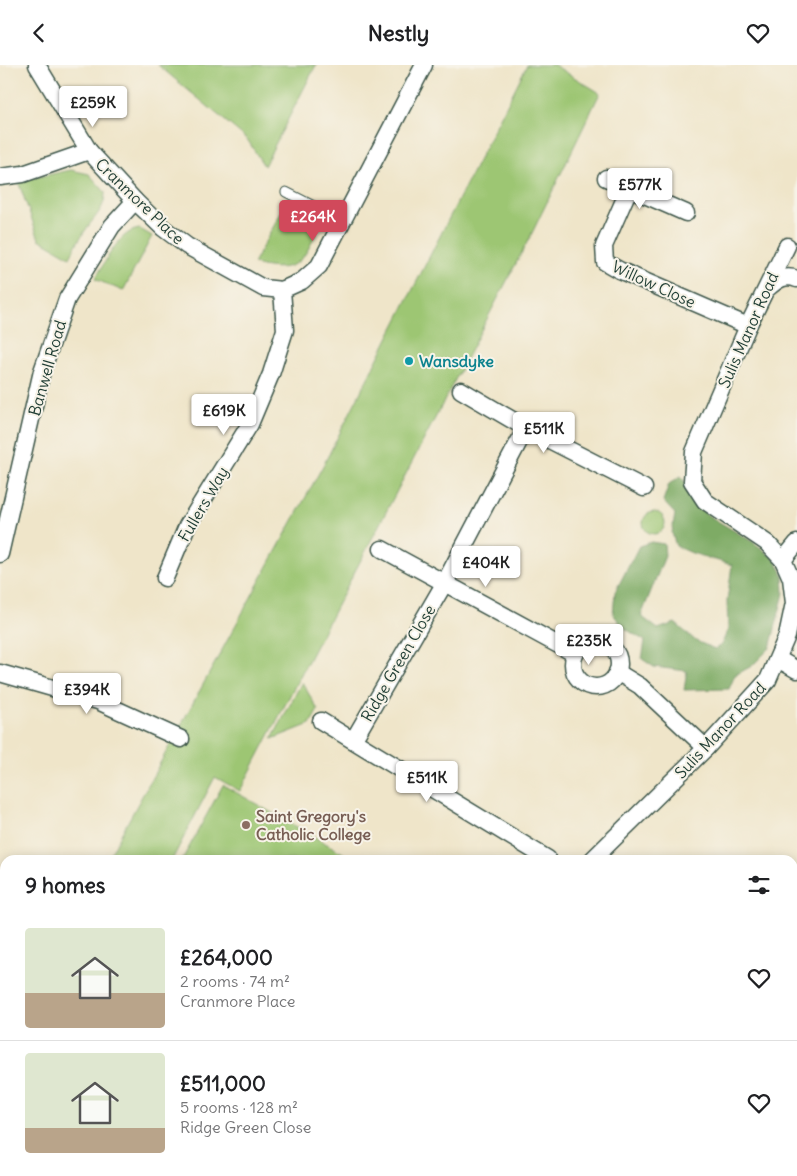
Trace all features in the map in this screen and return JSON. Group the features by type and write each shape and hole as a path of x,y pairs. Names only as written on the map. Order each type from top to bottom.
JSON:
{"street":[{"name":"Cranmore Place","path":"37,65 89,151 135,201 164,228 187,246 263,288 282,290"},
{"path":"282,290 302,281 319,266 341,220 424,65"},
{"path":"0,177 23,174 89,151"},
{"path":"606,178 686,213"},
{"name":"Willow Close","path":"629,189 604,246 605,262 620,271 748,326"},
{"name":"Banwell Road","path":"0,554 42,371 67,299 112,226 135,201"},
{"name":"Sulis Manor Road","path":"597,855 706,749 768,680 787,636 794,603 792,578 783,560 767,543 705,501 692,481 694,452 748,326 767,290 786,246"},
{"path":"767,290 777,279 790,276 797,279"},
{"name":"Fullers Way","path":"165,578 187,527 250,424 271,374 285,330 282,290"},
{"path":"461,390 526,427 644,488"},
{"name":"Ridge Green Close","path":"354,739 444,584 526,427"},
{"path":"783,560 797,543"},
{"path":"382,549 575,654"},
{"path":"599,641 605,643 615,652 619,665 614,678 601,687 587,686 580,681 573,669 575,654 585,644 599,641"},
{"path":"778,659 797,670"},
{"path":"617,672 640,686 706,749"},
{"path":"0,673 98,701 181,739"},
{"name":"Ridge Green Close","path":"321,721 354,739 542,855"}],"lane":[{"path":"286,192 341,220"}],"green space":[{"path":"158,65 316,65 264,166 247,139"},
{"path":"527,65 554,65 600,93 533,231 240,791 215,777 175,855 110,855 325,462"},
{"path":"71,170 89,174 105,192 105,198 102,207 82,235 70,257 39,239 18,181"},
{"path":"287,202 322,220 310,245 299,261 291,266 282,268 253,264"},
{"path":"140,229 152,236 123,291 95,279 119,241 132,231"},
{"path":"681,476 687,485 691,500 709,516 753,542 775,559 783,574 784,593 770,648 752,666 735,675 729,689 684,690 687,671 654,667 642,659 645,641 624,628 613,614 615,592 639,546 651,542 664,544 665,556 641,616 658,629 675,623 696,641 715,649 721,645 728,630 727,601 732,565 676,546 672,533 675,514 663,501 669,484"},
{"path":"654,512 662,515 665,523 662,531 654,534 646,531 643,523 646,515"},
{"path":"302,682 318,710 310,724 272,739"},
{"name":"Saint Gregory's Catholic College","path":"223,785 346,855 185,855"}],"place":[{"name":"Wansdyke","path":"409,361"},
{"name":"Saint Gregory's Catholic College","path":"246,825"}]}
